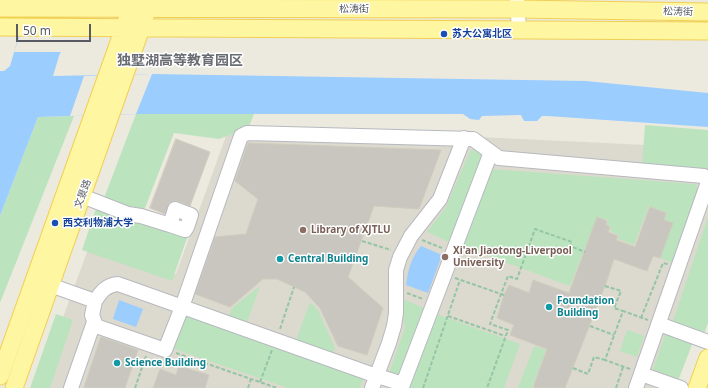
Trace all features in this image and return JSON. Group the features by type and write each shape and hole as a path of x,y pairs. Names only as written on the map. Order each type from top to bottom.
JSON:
{"main road":[{"name":"松涛街","path":"0,8 132,4 517,5 708,12"},
{"name":"文景路","path":"14,388 82,196 101,118 111,66 132,4"},
{"name":"文景路","path":"0,376 101,118 128,68 150,5"},
{"name":"松涛街","path":"0,27 708,31"},
{"path":"697,388 708,358"}],"lane":[{"path":"517,5 519,29"},
{"path":"491,152 402,386 374,382 276,340 182,307 118,284 110,285 94,301 92,315 94,322 96,326 165,350 182,307 241,136 247,134 473,139 491,152 499,158 704,176 708,182 636,388"},
{"path":"374,382 394,326 396,313 396,270 400,258 411,236 440,200 464,138"},
{"path":"82,196 128,214 141,216 170,225"},
{"path":"50,285 94,301"},
{"path":"70,388 94,322"},
{"path":"659,324 708,342"},
{"path":"641,374 681,388"}],"path":[{"path":"486,388 508,330 490,324 503,295 508,276 517,280 536,229 572,242 570,246 585,252"},
{"path":"411,236 453,252"},
{"path":"362,241 379,246"},
{"path":"641,318 663,262 678,267"},
{"path":"445,274 503,295"},
{"path":"423,388 461,279"},
{"path":"605,286 621,291 614,308 659,324"},
{"path":"260,382 294,287"},
{"path":"396,289 434,302"},
{"path":"605,360 623,311"},
{"path":"448,316 505,336"},
{"path":"590,326 614,335"},
{"path":"135,388 150,345"},
{"path":"165,350 277,388"},
{"path":"573,368 588,374 594,357 641,374"},
{"path":"616,388 623,367"},
{"path":"248,388 251,379"}],"shaded area":[{"name":"Xi'an Jiaotong-Liverpool University","path":"230,125 708,148 708,270 666,388 37,388 90,244 176,274"}],"green space":[{"path":"136,114 254,114 248,129 219,139 174,133 145,208 140,211 104,198"},
{"path":"74,116 0,303 0,216 38,117"},
{"path":"645,125 708,130 708,171 642,165"},
{"path":"474,149 480,152 482,159 451,243 427,232 446,207 470,151"},
{"path":"491,169 696,184 698,190 673,263 660,258 673,223 664,219 667,213 649,206 634,245 618,239 619,235 610,231 611,226 607,225 608,220 597,217 570,286 461,246"},
{"path":"97,206 187,238 172,281 82,250"},
{"path":"708,217 708,323 704,334 672,324"},
{"path":"260,286 246,325 228,319 232,308"},
{"path":"400,298 427,309 401,377 389,373 405,328"},
{"path":"310,302 318,310 335,348 332,356 295,343"},
{"path":"56,314 73,320 50,388 30,388"},
{"path":"186,314 363,379 360,388 288,388 174,349"},
{"path":"436,314 520,344 504,388 410,388"},
{"path":"627,330 644,336 637,357 620,351"},
{"path":"666,332 693,342 678,381 652,372"},
{"path":"534,346 546,350 532,388 518,388"}],"water":[{"path":"29,0 82,0 59,56 53,76 152,74 586,81 708,93 708,127 547,116 542,116 537,121 524,121 521,115 482,116 479,120 470,119 463,114 140,114 38,117 0,216 0,71 4,71 10,66"},
{"path":"421,246 442,255 428,293 406,285 410,264"},
{"path":"119,300 143,309 136,327 113,319"}],"pier":[{"path":"32,0 84,0 62,52 14,52"},
{"path":"152,74 136,114 70,116 84,76"}],"building":[{"path":"176,139 210,152 190,206 178,201 173,201 169,203 165,214 150,208"},
{"name":"Central Building","path":"248,143 441,150 419,209 374,206 348,277 383,308 367,355 338,346 320,308 305,292 277,279 263,279 230,307 195,294 215,237 246,234 258,199 235,181"},
{"name":"Foundation Building","path":"650,207 666,213 664,220 673,223 660,258 653,256 647,271 614,259 565,388 533,388 547,349 510,335 514,325 497,318 504,295 509,285 529,293 533,280 569,293 597,217 607,221 606,225 610,227 608,232 618,236 616,240 635,247"},
{"path":"101,337 138,350 125,388 84,388"},
{"path":"179,366 209,375 205,388 153,388 160,369 176,375"}],"place":[{"name":"苏大公寓北区","path":"444,34"},
{"name":"西交利物浦大学","path":"55,223"},
{"name":"Library of XJTLU","path":"303,230"},
{"name":"Xi'an Jiaotong-Liverpool University","path":"445,257"},
{"name":"Central Building","path":"280,259"},
{"name":"Foundation Building","path":"549,307"},
{"name":"Science Building","path":"117,363"}],"district":[{"name":"独墅湖高等教育园区","path":"180,61"}]}
